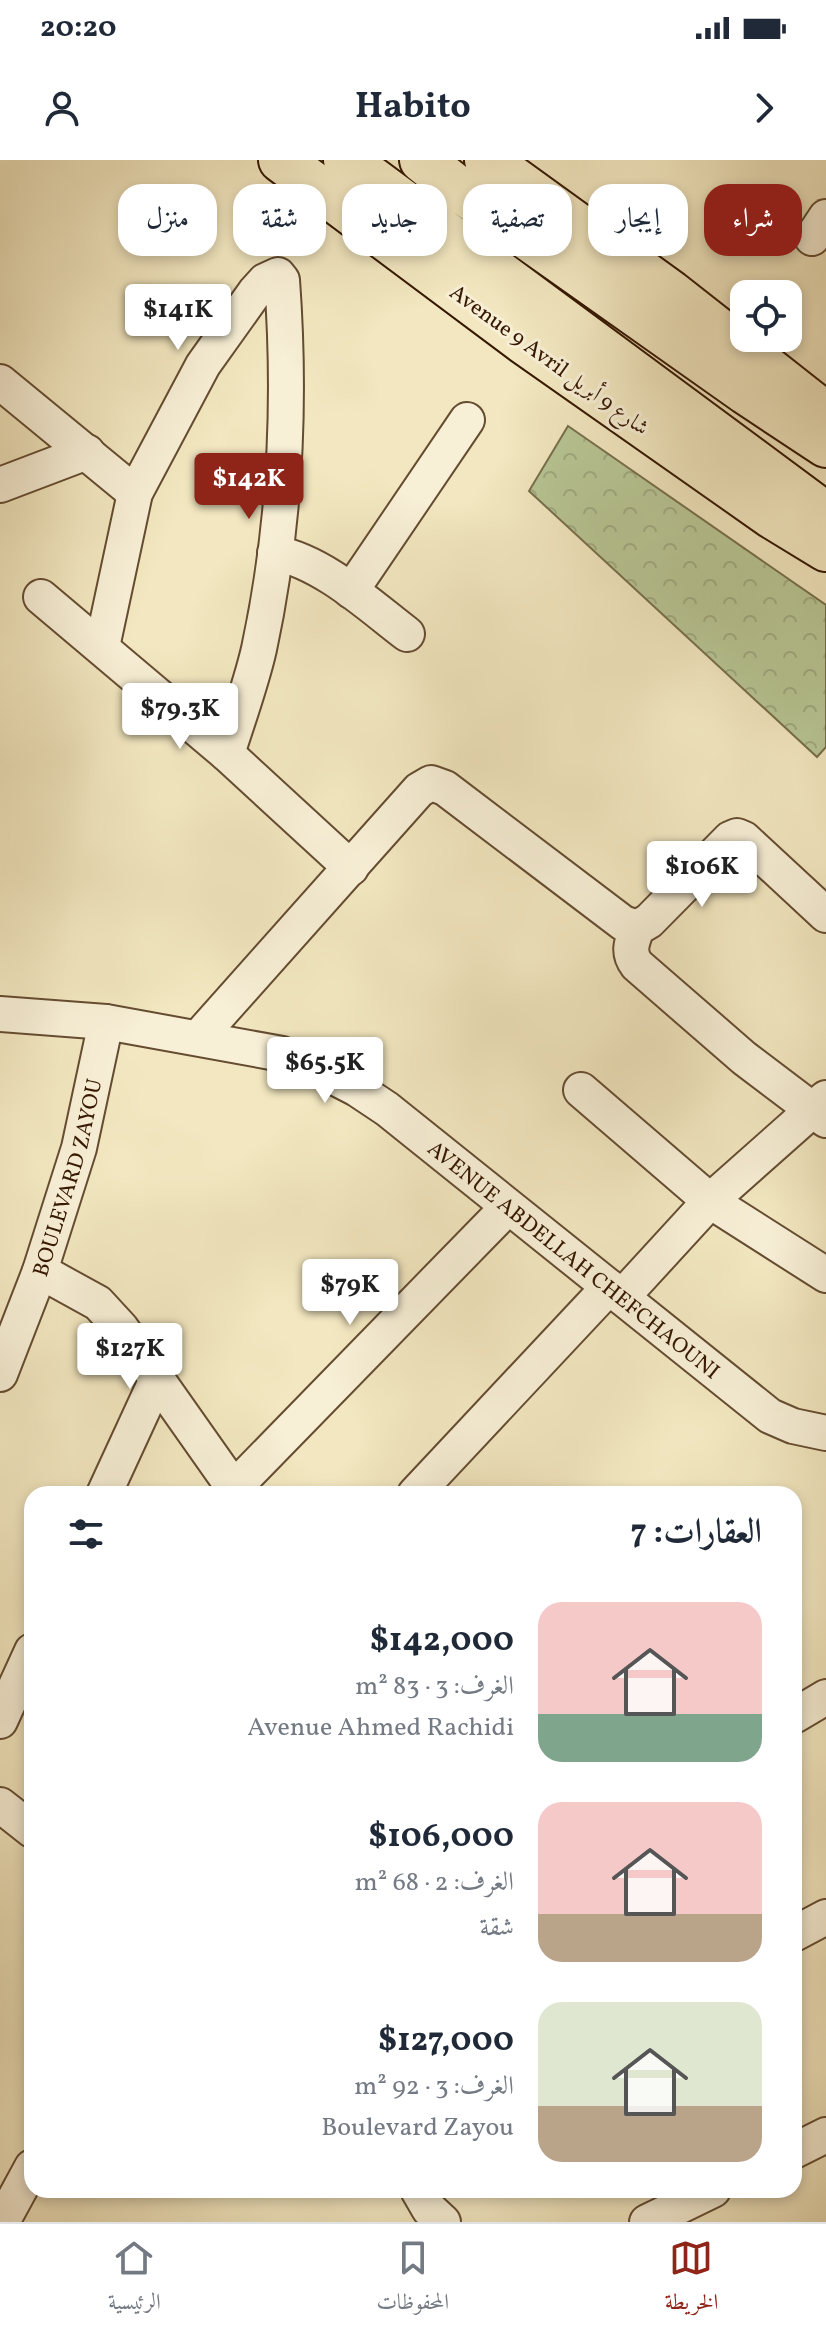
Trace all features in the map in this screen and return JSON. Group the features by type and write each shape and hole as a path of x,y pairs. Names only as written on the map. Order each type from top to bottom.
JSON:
{"highway":[{"name":"Avenue 9 Avril شارع 9 أبريل","path":"281,160 523,341 772,516 826,549"},
{"name":"Avenue 9 Avril شارع 9 أبريل","path":"346,160 826,515"},
{"path":"422,160 531,241 826,445"},
{"path":"487,160 671,293 826,414"}],"street":[{"path":"102,647 135,493 203,365 255,292 265,281 278,275 282,280 285,329 287,441 275,553 259,651 227,754"},
{"path":"0,382 135,493"},
{"path":"351,591 467,420"},
{"path":"0,485 87,452"},
{"path":"275,553 297,557 351,591 407,634"},
{"path":"41,597 227,754 351,868"},
{"path":"198,1038 419,790 431,783 445,788 623,923 637,928"},
{"path":"423,1486 710,1201 821,1110 744,1058 637,965 630,951 637,928 649,921 730,839 737,836 744,839 826,915"},
{"name":"AVENUE ABDELLAH CHEFCHAOUNI","path":"2,1020 106,1022 282,1054 324,1072 387,1109 770,1416 793,1426 826,1433"},
{"name":"BOULEVARD ZAYOU","path":"0,1374 40,1271 79,1148 106,1022"},
{"path":"581,1090 710,1201 826,1275"},
{"path":"241,1486 508,1207"},
{"path":"40,1271 98,1303 121,1328 232,1486"},
{"path":"108,1486 157,1379"},
{"path":"0,1721 24,1668"},
{"path":"802,1711 826,1697"},
{"path":"802,1930 826,1917"},
{"path":"802,2147 826,2135"},
{"path":"2,2222 24,2182"},
{"path":"423,2198 443,2222"},
{"path":"647,2222 696,2198"}],"green space":[{"path":"568,426 826,605 826,747 817,757 529,491"}]}
